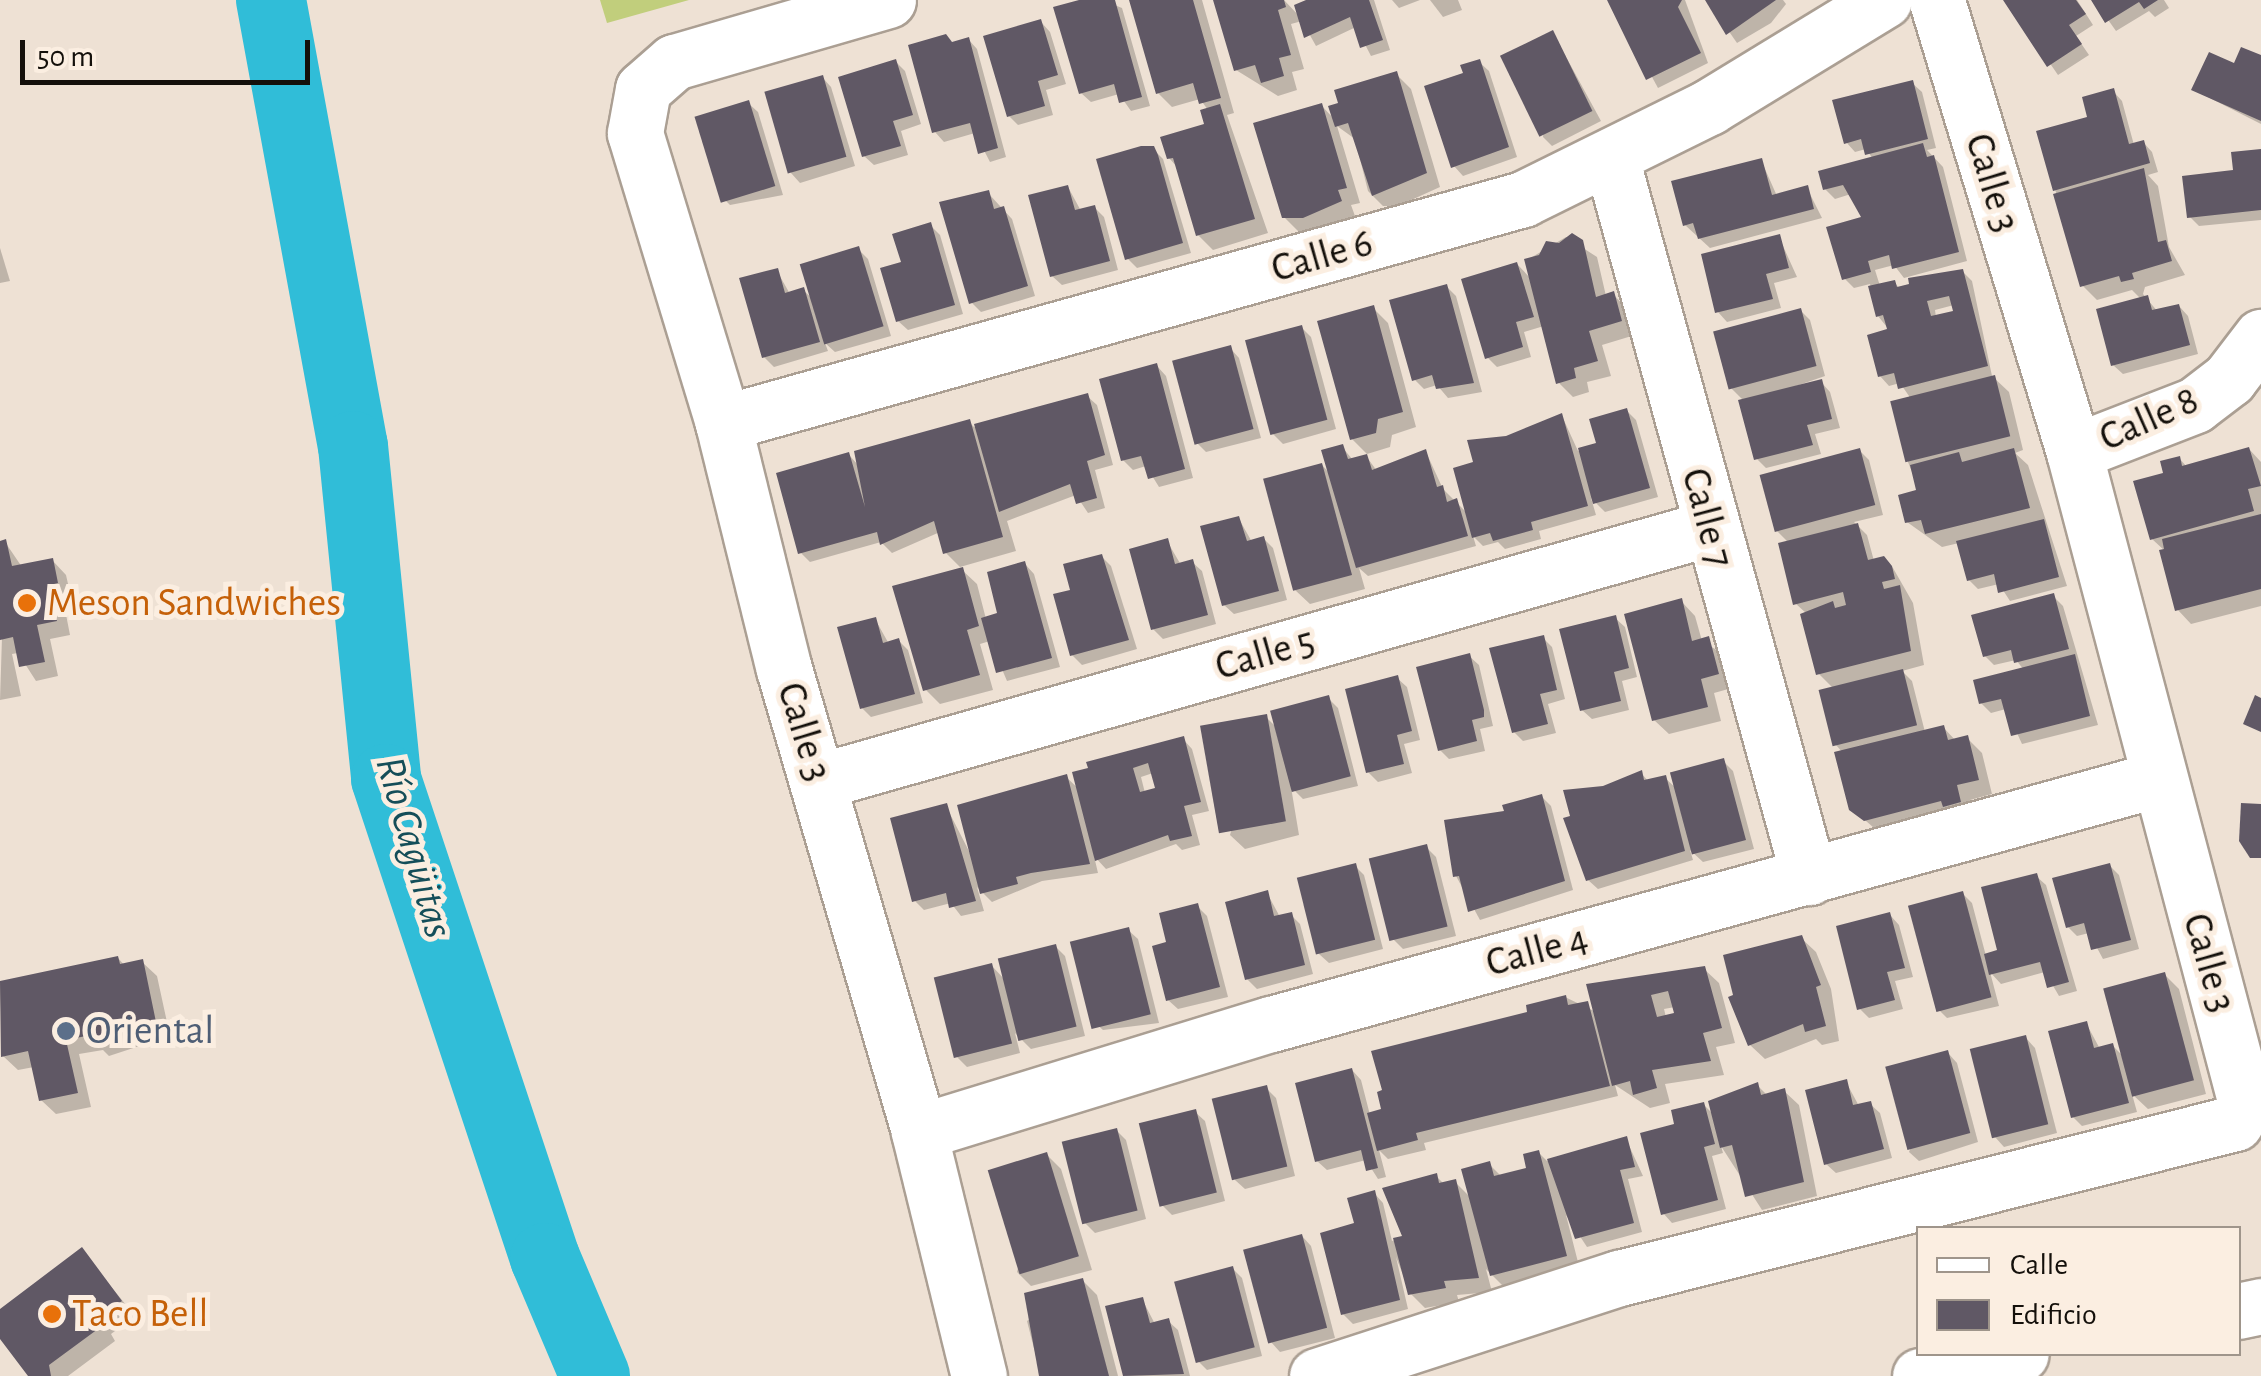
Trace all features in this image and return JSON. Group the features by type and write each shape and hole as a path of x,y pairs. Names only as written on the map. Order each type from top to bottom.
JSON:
{"main road":[{"name":"Calle 3","path":"888,0 674,62 643,88 635,133 723,423 784,669 820,781 918,1132 979,1376"},
{"name":"Calle 6","path":"723,423 1523,199 1710,107 1884,0"},
{"name":"Calle 3","path":"1317,1376 1619,1278 2236,1123 2246,1104 2074,452 1937,0"},
{"name":"Calle 7","path":"1610,158 1809,877"},
{"name":"Calle 8","path":"2074,452 2195,406 2228,380 2261,337"},
{"name":"Calle 5","path":"820,781 1710,528"},
{"name":"Calle 4","path":"918,1132 1271,1024 2158,779"},
{"path":"1920,1376 2011,1356"}],"green space":[{"path":"600,0 689,0 607,23"}],"building":[{"path":"1079,0 1115,0 1142,97 1119,103 1114,84 1079,94 1053,7"},
{"path":"1129,0 1193,0 1221,98 1199,104 1193,83 1156,94"},
{"path":"1213,0 1284,0 1286,7 1278,10 1291,55 1279,58 1284,76 1261,83 1255,65 1234,71"},
{"path":"1306,0 1369,0 1383,40 1360,48 1350,17 1304,38 1294,5"},
{"path":"1607,0 1682,0 1678,7 1701,53 1646,80"},
{"path":"1705,0 1776,0 1726,35"},
{"path":"2003,0 2076,0 2086,14 2069,25 2082,44 2047,67"},
{"path":"2091,0 2158,0 2144,9 2139,2 2105,23"},
{"path":"1041,19 1058,75 1038,81 1045,106 1007,117 983,36"},
{"path":"1553,30 1592,111 1539,137 1500,56"},
{"path":"946,34 952,42 969,37 998,148 978,154 970,123 932,133 908,45"},
{"path":"2241,47 2261,55 2261,121 2191,90 2209,52 2234,63"},
{"path":"896,59 913,115 893,121 901,146 862,157 838,77"},
{"path":"1480,59 1509,147 1451,168 1424,86 1463,73 1460,65"},
{"path":"1397,71 1427,173 1372,196 1348,123 1335,127 1328,106 1338,103 1334,90"},
{"path":"823,75 846,157 788,174 764,92"},
{"path":"1913,80 1928,139 1865,155 1861,139 1844,144 1832,100"},
{"path":"2114,88 2129,144 2144,140 2150,163 2053,191 2036,131 2087,117 2082,97"},
{"path":"749,100 775,186 721,203 694,117"},
{"path":"1322,103 1347,188 1338,190 1342,201 1303,218 1282,218 1253,123"},
{"path":"1220,104 1255,219 1196,236 1173,158 1167,159 1160,137 1204,124 1200,110"},
{"path":"1923,143 1927,157 1934,155 1959,252 1892,269 1889,255 1868,261 1871,272 1842,280 1826,227 1861,217 1843,185 1823,190 1818,171"},
{"path":"1154,146 1158,155 1183,243 1125,260 1096,159"},
{"path":"2261,149 2261,210 2187,218 2182,176 2233,170 2231,152"},
{"path":"1762,158 1772,195 1808,185 1814,209 1698,239 1693,223 1683,226 1671,181"},
{"path":"2144,168 2158,242 2166,240 2172,261 2132,273 2134,279 2121,282 2119,276 2080,287 2053,194"},
{"path":"1068,185 1075,210 1095,205 1110,261 1050,277 1028,195"},
{"path":"989,190 994,209 1004,206 1028,286 969,304 939,202"},
{"path":"931,222 955,305 896,322 880,268 901,262 892,234"},
{"path":"1572,233 1583,240 1596,297 1614,291 1622,321 1589,331 1598,361 1574,368 1576,378 1556,384 1524,259 1539,255 1546,241 1559,243"},
{"path":"1780,234 1789,268 1766,274 1773,299 1715,313 1701,254"},
{"path":"859,246 884,326 824,344 800,264"},
{"path":"1517,262 1534,317 1516,322 1523,347 1485,359 1461,279"},
{"path":"778,268 785,293 804,287 820,342 762,358 739,278"},
{"path":"1963,269 1988,366 1898,389 1894,373 1878,377 1867,335 1887,329 1883,315 1876,317 1868,286 1895,280 1897,287 1909,284 1908,278","holes":["1949,296 1953,311 1931,316 1927,301"]},
{"path":"1447,284 1474,383 1436,389 1432,375 1412,381 1389,300"},
{"path":"2148,295 2152,310 2179,304 2190,345 2111,366 2096,309"},
{"path":"1374,305 1403,412 1378,419 1376,433 1350,440 1317,321"},
{"path":"1801,308 1817,366 1729,390 1713,332"},
{"path":"1302,325 1327,420 1270,435 1245,340"},
{"path":"1231,345 1254,429 1195,445 1172,361"},
{"path":"1157,363 1185,469 1148,479 1141,456 1121,461 1099,379"},
{"path":"1995,375 2010,436 1905,462 1890,401"},
{"path":"1822,379 1832,419 1807,425 1813,445 1754,460 1738,400"},
{"path":"1088,393 1105,455 1087,461 1097,498 1076,504 1070,484 999,512 974,424"},
{"path":"1627,408 1650,488 1593,504 1578,448 1596,443 1589,419"},
{"path":"1562,413 1588,506 1531,522 1533,530 1493,541 1490,533 1472,538 1453,468 1473,462 1467,440 1506,436"},
{"path":"970,419 1003,537 943,554 934,521 880,545 877,532 798,554 776,473 849,452 865,507 854,451"},
{"path":"1343,444 1348,459 1367,454 1372,470 1426,449 1437,487 1443,485 1447,502 1457,498 1468,536 1356,568 1321,450"},
{"path":"2249,447 2261,486 2248,489 2254,511 2150,540 2133,481 2163,473 2160,461 2180,456 2182,466"},
{"path":"1860,448 1875,505 1775,532 1760,475"},
{"path":"2014,448 2030,508 1925,534 1921,520 1905,523 1898,495 1916,490 1910,465 1959,452 1962,462"},
{"path":"1322,463 1352,575 1293,591 1263,479"},
{"path":"2261,514 2261,589 2175,611 2159,550 2164,549 2162,539"},
{"path":"1239,516 1247,541 1264,536 1279,591 1222,606 1200,526"},
{"path":"2044,519 2059,577 1998,593 1994,574 1967,581 1956,541"},
{"path":"1858,523 1868,560 1884,556 1892,566 1895,579 1882,582 1884,589 1900,585 1911,651 1816,675 1800,614 1833,601 1835,608 1846,605 1843,592 1793,605 1778,543"},
{"path":"1168,538 1175,564 1193,559 1208,615 1151,630 1129,549"},
{"name":"Meson Sandwiches","path":"6,539 12,566 53,558 58,583 50,585 57,621 37,625 45,662 19,667 13,637 0,640 0,541"},
{"path":"1102,554 1129,640 1070,656 1053,594 1070,590 1063,564"},
{"path":"1025,561 1052,658 996,673 981,618 997,613 987,572"},
{"path":"963,567 979,626 967,630 980,675 923,691 892,586"},
{"path":"2054,593 2069,649 2014,663 2011,650 1983,657 1971,615"},
{"path":"1682,598 1692,641 1709,636 1719,674 1701,679 1708,707 1652,721 1624,614"},
{"path":"1616,615 1629,668 1614,672 1621,701 1580,711 1559,629"},
{"path":"876,617 883,643 899,638 915,694 860,709 837,627"},
{"path":"1544,635 1557,690 1540,694 1548,724 1512,733 1489,648"},
{"path":"1470,653 1484,710 1484,717 1472,720 1477,741 1438,751 1416,667"},
{"path":"2075,654 2090,716 2011,736 2001,699 1979,704 1973,680"},
{"path":"1903,669 1917,725 1833,746 1819,690"},
{"path":"1398,675 1412,731 1397,735 1404,764 1366,773 1345,689"},
{"path":"1329,695 1351,776 1292,792 1270,711"},
{"path":"2255,695 2261,698 2261,732 2243,724"},
{"path":"1267,714 1286,821 1219,833 1200,726"},
{"path":"1944,725 1948,740 1968,735 1979,780 1957,785 1961,802 1943,807 1941,801 1864,821 1849,810 1834,752"},
{"path":"1184,736 1201,802 1184,806 1192,836 1170,841 1168,835 1095,861 1072,772 1088,768 1086,762","holes":["1148,763 1155,788 1140,792 1133,768"]},
{"path":"1724,758 1746,840 1692,855 1670,772"},
{"path":"1642,770 1644,780 1666,775 1685,851 1586,881 1563,818 1570,816 1563,790 1603,786"},
{"path":"1067,774 1090,864 1016,877 1018,884 980,894 957,805"},
{"path":"1542,794 1565,881 1468,912 1459,876 1453,877 1444,820 1504,811 1502,805"},
{"path":"947,803 976,901 949,908 946,893 912,902 890,818"},
{"path":"2241,803 2261,804 2261,858 2250,858 2239,841"},
{"path":"1427,844 1448,926 1389,941 1369,859"},
{"path":"1356,863 1375,940 1316,954 1297,878"},
{"path":"2110,863 2131,940 2091,950 2084,923 2066,928 2052,878"},
{"path":"2037,873 2069,982 2047,988 2040,962 1989,975 1984,954 1997,950 1981,887"},
{"path":"1268,890 1274,916 1292,912 1305,965 1245,980 1225,902"},
{"path":"1963,891 1991,997 1936,1012 1908,906"},
{"path":"1198,903 1220,987 1166,1001 1152,946 1166,942 1159,913"},
{"path":"1890,912 1905,968 1887,972 1895,1000 1857,1010 1836,926"},
{"path":"1129,927 1151,1014 1092,1029 1070,942"},
{"path":"1802,935 1821,985 1816,987 1826,1026 1805,1032 1803,1024 1748,1046 1728,997 1733,995 1723,955"},
{"path":"1056,944 1077,1026 1018,1041 998,959"},
{"name":"Oriental","path":"118,956 120,964 143,959 156,1022 92,1043 91,1035 66,1040 78,1093 39,1101 28,1051 1,1057 0,981"},
{"path":"992,963 1012,1044 954,1058 934,978"},
{"path":"1705,966 1722,1028 1703,1033 1711,1061 1652,1070 1657,1088 1633,1095 1630,1081 1612,1086 1586,984","holes":["1668,991 1674,1013 1657,1017 1651,995"]},
{"path":"2165,972 2194,1080 2132,1097 2103,989"},
{"path":"1566,995 1568,1005 1588,1001 1610,1086 1416,1133 1418,1140 1377,1151 1367,1113 1381,1109 1377,1092 1382,1090 1371,1051 1527,1012 1526,1005"},
{"path":"2087,1021 2094,1048 2113,1043 2129,1103 2071,1118 2048,1031"},
{"path":"2026,1035 2048,1124 1992,1138 1970,1049"},
{"path":"1948,1050 1970,1133 1907,1150 1885,1067"},
{"path":"1352,1068 1378,1168 1366,1171 1361,1150 1315,1162 1295,1083"},
{"path":"1847,1079 1853,1105 1871,1101 1884,1149 1824,1165 1805,1090"},
{"path":"1758,1082 1761,1095 1785,1088 1804,1182 1745,1197 1732,1145 1720,1148 1708,1101"},
{"path":"1267,1085 1287,1167 1232,1180 1212,1099"},
{"path":"1704,1102 1715,1144 1704,1147 1718,1200 1661,1215 1640,1133 1674,1124 1671,1110"},
{"path":"1196,1109 1217,1192 1160,1207 1139,1123"},
{"path":"1117,1128 1138,1210 1082,1224 1062,1142"},
{"path":"1627,1136 1635,1167 1620,1170 1634,1223 1575,1239 1547,1159"},
{"path":"1539,1150 1567,1256 1490,1276 1461,1169 1490,1161 1494,1176 1526,1168 1523,1154"},
{"path":"1047,1152 1079,1256 1020,1274 988,1170"},
{"path":"1437,1173 1439,1183 1456,1179 1479,1278 1444,1281 1446,1288 1408,1295 1393,1238 1402,1236 1382,1188"},
{"path":"1375,1190 1400,1300 1341,1315 1320,1233 1354,1223 1347,1198"},
{"path":"1302,1234 1327,1328 1268,1343 1243,1250"},
{"name":"Taco Bell","path":"82,1247 122,1301 98,1319 102,1326 49,1365 51,1376 28,1376 0,1339 0,1309"},
{"path":"1233,1266 1255,1347 1196,1363 1174,1282"},
{"path":"1083,1278 1109,1376 1039,1376 1024,1293"},
{"path":"1143,1297 1150,1323 1169,1318 1184,1374 1123,1376 1105,1306"}],"waterway":[{"name":"Río Cagüitas","path":"271,0 353,446 386,779 545,1258 595,1376"}],"place":[{"name":"Meson Sandwiches","path":"27,603"},
{"name":"Oriental","path":"66,1031"},
{"name":"Taco Bell","path":"52,1314"}]}
